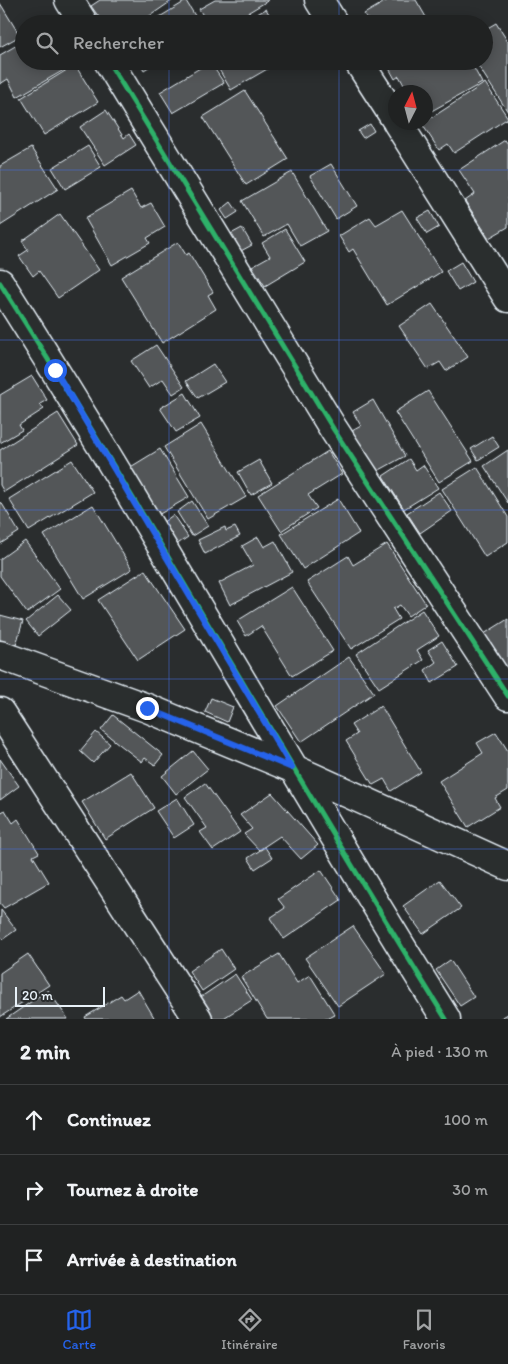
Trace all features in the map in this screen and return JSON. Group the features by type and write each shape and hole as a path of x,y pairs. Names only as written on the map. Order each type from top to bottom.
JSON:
{"street":[{"path":"70,0 79,15"},
{"path":"319,0 328,15"},
{"path":"114,70 334,430 508,696"},
{"path":"364,70 388,108"},
{"path":"402,130 508,298"},
{"path":"0,283 55,370 292,768 446,1019"},
{"path":"0,655 147,708 292,768 508,866"},
{"path":"0,712 198,1019"}],"building":[{"path":"100,0 173,0 151,15 98,15 91,6"},
{"path":"215,0 269,0 244,15 203,15 199,9"},
{"path":"388,0 416,0 425,15 365,15"},
{"path":"186,1 195,15 163,15"},
{"path":"0,3 15,28 15,39 0,47"},
{"path":"266,9 270,15 256,15"},
{"path":"496,23 508,42 508,112 481,70 493,70 493,25"},
{"path":"15,46 15,70 64,70 17,97 8,79 0,84 0,55"},
{"path":"67,70 78,70 98,102 44,135 21,98"},
{"path":"197,70 215,70 224,83 173,113 160,92"},
{"path":"219,70 265,70 231,90"},
{"path":"390,70 475,70 482,83 433,110 433,85 404,85 399,76 395,79"},
{"path":"485,83 508,118 454,153 448,144 439,150 426,130 433,130 433,117"},
{"path":"245,91 288,159 246,185 203,117"},
{"path":"106,110 124,138 129,134 136,145 105,165 80,127"},
{"path":"370,124 374,131 363,138 358,131"},
{"path":"505,140 508,144 508,227 489,238 465,201 475,194 459,170"},
{"path":"88,146 101,167 65,189 52,168"},
{"path":"31,148 58,189 0,226 0,166"},
{"path":"331,164 357,206 336,219 310,176"},
{"path":"292,172 327,231 300,246 287,224 264,237 242,201"},
{"path":"131,191 141,208 151,203 165,227 147,238 150,243 112,265 85,218"},
{"path":"231,202 238,212 227,219 221,210"},
{"path":"402,210 441,272 387,305 353,249 349,252 339,236 370,217 376,225"},
{"path":"430,211 439,227 427,234 417,218"},
{"path":"60,214 99,270 58,298 39,271 33,276 19,256 28,250 22,241"},
{"path":"242,228 252,245 239,252 229,235"},
{"path":"285,229 305,262 265,286 252,266 270,256 262,243"},
{"path":"178,242 186,255 189,253 213,292 208,295 216,309 162,343 121,277"},
{"path":"461,262 473,282 458,291 446,271"},
{"path":"432,304 468,357 446,371 440,362 428,369 399,326"},
{"path":"156,345 184,387 173,394 163,379 149,388 131,361"},
{"path":"213,364 225,382 198,398 186,381"},
{"path":"32,376 47,400 40,404 44,409 19,425 22,430 0,443 0,395"},
{"path":"428,391 473,461 439,482 395,412"},
{"path":"185,393 200,418 176,432 160,408"},
{"path":"373,400 405,456 376,472 352,431 361,426 353,412"},
{"path":"58,413 78,445 4,492 0,485 0,450"},
{"path":"201,424 246,497 208,519 164,447"},
{"path":"492,436 499,447 478,460 471,449"},
{"path":"160,449 189,497 158,515 129,468"},
{"path":"508,450 508,503 484,466"},
{"path":"328,451 342,474 308,495 317,508 281,531 258,495"},
{"path":"409,459 416,470 423,465 438,488 404,509 383,476"},
{"path":"72,460 93,492 29,531 9,499"},
{"path":"259,460 272,483 251,495 238,472"},
{"path":"477,467 508,517 508,542 485,557 442,489"},
{"path":"439,492 452,511 420,533 407,513"},
{"path":"338,499 359,533 303,569 281,534"},
{"path":"192,501 208,526 192,536 177,512"},
{"path":"0,503 19,532 0,544"},
{"path":"93,505 132,569 83,599 44,535"},
{"path":"173,515 188,537 176,545 162,523"},
{"path":"225,527 226,531 235,527 240,536 205,554 198,540"},
{"path":"258,537 264,547 275,541 292,572 230,605 219,583 253,565 242,546"},
{"path":"25,541 60,589 27,613 0,576 0,559"},
{"path":"387,544 426,604 408,616 400,605 393,609 399,619 351,649 307,582 348,556 353,565"},
{"path":"145,570 185,629 138,660 98,600"},
{"path":"292,587 333,651 292,676 261,626 246,636 237,621"},
{"path":"58,595 71,610 38,636 26,621"},
{"path":"422,610 439,636 417,650 423,660 379,688 356,654"},
{"path":"0,615 23,621 16,645 0,640"},
{"path":"508,619 508,672 484,634"},
{"path":"442,641 458,667 432,683 425,670 436,662 428,650"},
{"path":"349,657 374,693 301,742 277,706"},
{"path":"211,698 233,707 227,722 205,712"},
{"path":"381,706 421,772 391,791 384,779 373,785 346,741 357,734 351,725"},
{"path":"113,715 163,755 155,765 145,758 142,762 101,730"},
{"path":"96,732 110,744 93,763 80,751"},
{"path":"496,732 508,751 508,790 495,798 500,807 468,827 439,781 483,753 477,743"},
{"path":"193,751 208,769 176,794 162,776"},
{"path":"0,759 19,786 0,800"},
{"path":"131,772 154,808 105,839 82,802"},
{"path":"205,783 240,832 213,850 200,832 207,828 185,797"},
{"path":"272,793 318,845 301,859 280,836 259,850 244,834 252,829 240,815"},
{"path":"177,798 194,825 174,838 156,811"},
{"path":"5,810 13,823 18,819 39,853 33,856 49,882 4,908 0,903 0,813"},
{"path":"265,847 272,858 255,869 248,858"},
{"path":"321,870 341,900 284,939 270,918 285,908 278,899"},
{"path":"440,880 461,908 423,934 403,906"},
{"path":"1,910 16,930 3,939 0,936"},
{"path":"353,926 386,974 338,1006 305,958"},
{"path":"221,949 234,969 202,991 189,971"},
{"path":"28,954 49,985 0,1017 0,973"},
{"path":"279,954 297,983 310,975 335,1015 327,1019 267,1019 241,977"},
{"path":"450,960 474,997 460,1006 436,970"},
{"path":"235,974 252,1000 222,1019 211,1019 198,999"},
{"path":"48,990 68,1019 6,1019"},
{"path":"138,990 155,1019 86,1019 85,1017 121,995 124,999"},
{"path":"508,1014 508,1019 499,1019"}],"cycle path":[{"path":"114,70 334,430 508,696"},
{"path":"0,283 113,466 334,836 446,1019"}],"route":[{"path":"55,370 292,768 147,708"}]}
